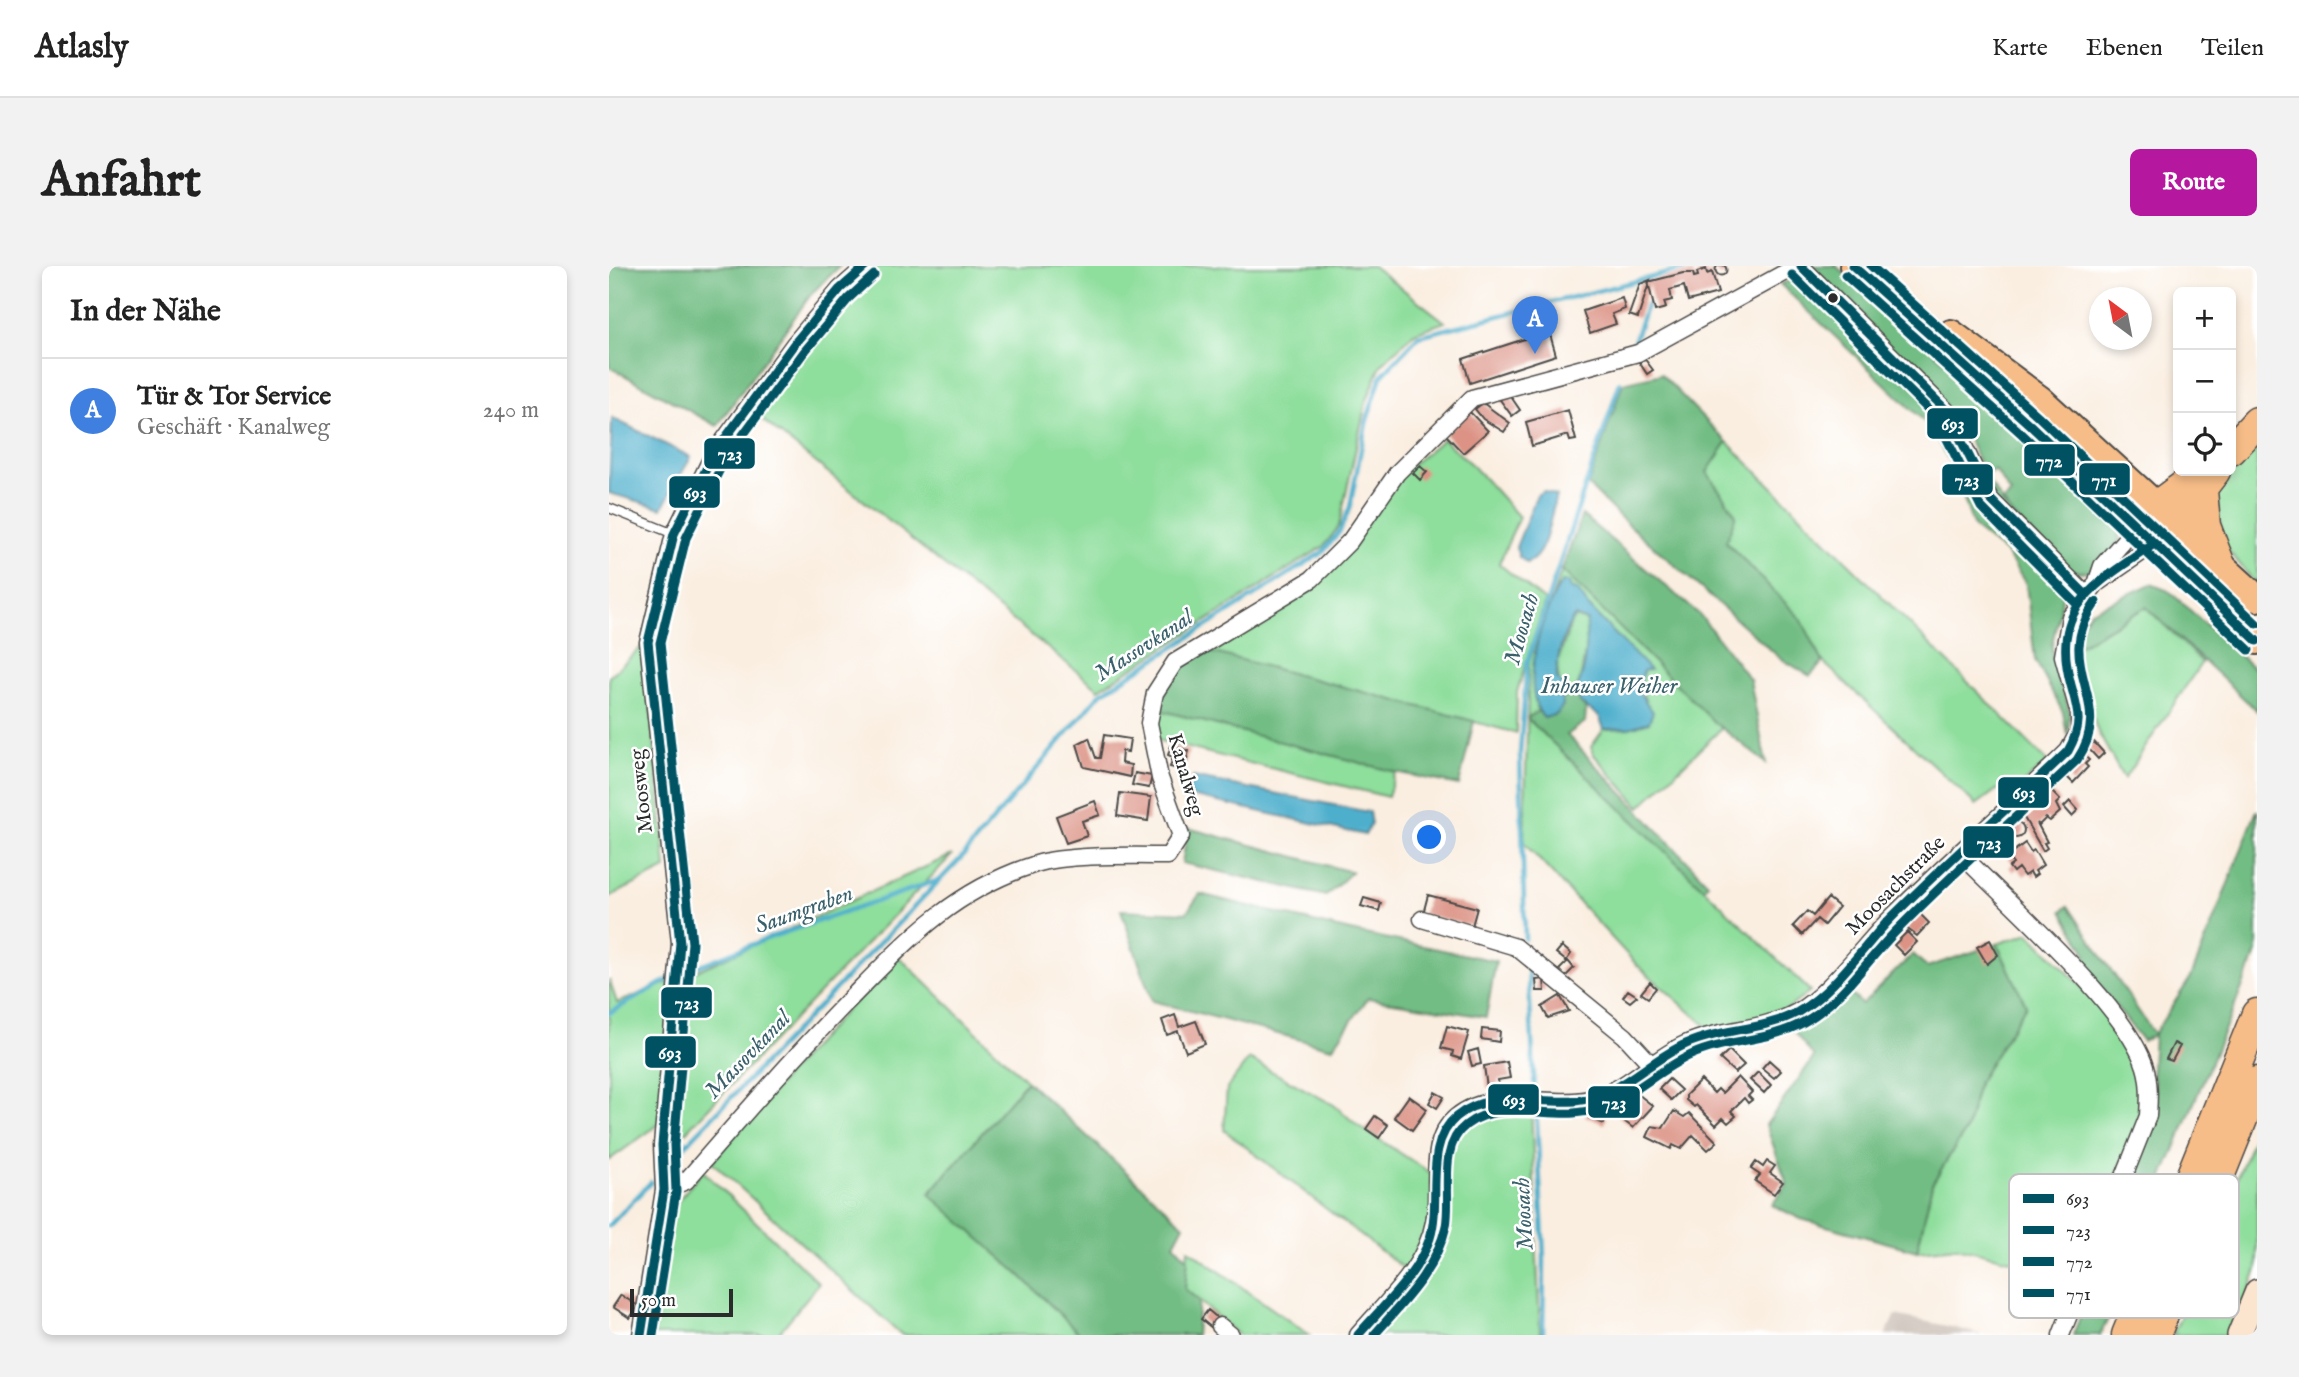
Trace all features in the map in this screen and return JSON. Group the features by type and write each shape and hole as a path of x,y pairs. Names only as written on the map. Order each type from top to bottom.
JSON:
{"highway":[{"path":"2236,445 2257,422"},
{"path":"2155,525 2207,477"},
{"path":"2207,477 2205,526 2220,565"},
{"path":"2192,1174 2257,1014"},
{"path":"2220,1174 2257,1082"},
{"path":"2127,1335 2134,1318"},
{"path":"2155,1335 2162,1318"}],"main road":[{"path":"1862,273 1921,311 2041,400 2257,641"},
{"path":"2155,525 2220,565 2257,598"},
{"path":"2239,1335 2257,1291"}],"street":[{"name":"Moosweg","path":"641,1335 664,1190 662,1145 680,943 647,642 674,534 713,455 794,344 840,289 866,266"},
{"path":"1799,266 1945,410 1963,439 1980,483 1991,500 2091,589"},
{"name":"Kanalweg","path":"664,1190 686,1181 785,1066 921,926 974,890 1038,863 1111,856 1168,856 1181,836 1160,778 1149,723 1154,693 1175,662 1312,579 1350,541 1397,473 1472,398 1638,353 1799,266"},
{"name":"Moosachstraße","path":"2091,589 2102,566 2155,525"},
{"name":"Moosachstraße","path":"1359,1335 1419,1262 1428,1243 1434,1221 1438,1149 1444,1129 1476,1104 1527,1099 1603,1098 1650,1063 1696,1040 1776,1021 1799,1011 1959,852 2068,751 2079,731 2079,714 2063,656 2070,617 2091,589 2155,525"},
{"path":"1959,852 2095,992 2136,1047 2145,1067 2149,1091 2148,1116 2125,1174"},
{"path":"1422,919 1516,947 1625,1036 1650,1063"},
{"path":"2061,1335 2068,1318"}],"lane":[{"path":"609,508 674,534"}],"shaded area":[{"path":"1895,1315 1956,1328 1982,1335 1885,1335"}],"green space":[{"path":"609,266 840,266 812,293 717,426 609,367"},
{"path":"866,266 1373,266 1445,322 1414,333 1381,365 1366,402 1339,526 1324,546 1099,689 755,414 828,302"},
{"path":"1812,266 1836,266 1897,317 2117,522 2120,540 2097,567 2083,572 2065,567 2002,504 2011,494 1995,470 1985,475 1963,428"},
{"path":"1798,278 1821,296 1937,410 2061,583 2062,599 2053,639 2052,659 2069,710 2067,735 2063,712 2035,660 2026,584 2007,554 1974,528 1953,468 1929,426 1780,284"},
{"path":"1661,374 1727,442 1707,472 1736,515 1726,542 1801,619 1823,662 1810,676 1780,658 1620,517 1588,485 1623,383"},
{"path":"1443,439 1474,467 1519,517 1499,564 1545,601 1517,692 1516,733 1199,649 1312,582 1407,469"},
{"path":"2257,439 2257,585 2222,543 2216,494 2226,476 2236,476 2236,464"},
{"path":"1727,442 2048,762 2009,795 1998,789 1976,805 1823,662 1801,619 1726,542 1707,472"},
{"path":"1582,515 1700,615 1750,680 1766,763 1714,722 1562,570"},
{"path":"1562,570 1722,728 1640,807 1594,755 1591,747 1604,729 1629,728 1649,722 1642,680 1643,670 1649,670 1582,599 1571,589 1558,587 1535,663 1534,694 1538,711 1528,719 1810,991 1789,1008 1714,1033 1637,965 1524,843 1529,662"},
{"path":"2151,584 2169,591 2257,671 2257,711 2146,607 2071,650 2075,629 2091,611"},
{"path":"2146,607 2202,662 2124,779 2098,732 2071,651"},
{"path":"1573,617 1587,621 1585,653 1577,687 1561,700 1557,664"},
{"path":"645,644 666,869 609,897 609,677"},
{"path":"1199,649 1474,721 1459,785 1395,772 1156,709 1176,665"},
{"path":"1578,687 1580,703 1586,709 1585,722 1567,735 1708,883 1704,889 1527,718 1538,711 1544,718 1557,714 1561,700"},
{"path":"1156,709 1395,772 1388,797 1156,740"},
{"path":"2257,810 2257,952 2164,1174 2135,1174 2158,1105 2152,1068 2154,1035 2143,1041 2087,970 2085,951 2062,911 2068,906 2154,1034 2191,977"},
{"path":"1188,828 1352,872 1326,896 1182,863"},
{"path":"952,855 674,1144 672,1115 609,1160 609,979 617,1003 692,973"},
{"path":"1200,894 1350,931 1496,961 1486,1017 1368,998 1332,1048 1152,1001 1121,910 1186,913"},
{"path":"2029,933 2104,1012 2132,1059 2139,1084 2140,1110 2137,1124 2117,1174 2009,1174 2009,1260 1957,1247 1917,1251 1932,1184 1967,1128 1978,1083 2026,1006 1997,944"},
{"path":"1997,944 2026,1005 1978,1083 1967,1128 1932,1184 1917,1251 1801,1219 1772,1205 1787,1184 1766,1125 1814,1057 1790,1027 1836,981 1862,1004 1913,954 1927,967"},
{"path":"897,955 1027,1081 930,1194 1020,1275 1081,1335 902,1335 712,1162 793,1068"},
{"path":"1249,1059 1334,1105 1357,1125 1431,1173 1441,1173 1450,1137 1478,1108 1531,1103 1540,1335 1366,1335 1407,1271 1224,1130 1227,1088"},
{"path":"1027,1081 1184,1225 1174,1244 1188,1259 1185,1289 1199,1301 1196,1335 1081,1335 1020,1275 929,1194"},
{"path":"2257,1129 2257,1269 2235,1329 2224,1335 2173,1335 2180,1318 2239,1318 2239,1174"},
{"path":"703,1171 819,1283 777,1335 654,1335 673,1206"},
{"path":"1188,1249 1309,1335 1239,1335 1185,1289"},
{"path":"2080,1318 2108,1318 2100,1335 2073,1335"}],"water":[{"path":"612,418 691,457 662,508 609,493"},
{"path":"1543,491 1556,496 1544,543 1540,552 1527,563 1519,557 1516,547 1537,495"},
{"name":"Inhauser Weiher","path":"1562,582 1569,582 1571,589 1577,590 1589,607 1650,670 1643,671 1640,694 1653,712 1649,722 1629,728 1604,729 1599,716 1580,703 1578,687 1584,668 1587,621 1575,616 1564,637 1557,664 1557,679 1563,685 1560,690 1563,705 1557,714 1544,718 1536,705 1533,670 1547,611"},
{"path":"1193,777 1369,812 1371,824 1365,835 1190,796 1188,786"}],"building":[{"path":"1721,265 1725,266 1725,274 1721,275 1717,274 1716,270 1717,266"},
{"path":"1706,269 1707,274 1712,272 1718,293 1688,301 1684,286 1670,290 1672,300 1664,302 1666,308 1655,311 1648,282 1683,273 1693,273 1694,277 1698,276 1697,272"},
{"path":"1650,280 1638,318 1629,315 1640,284"},
{"path":"1622,298 1625,309 1612,314 1616,324 1590,333 1583,311"},
{"path":"1549,331 1556,355 1470,383 1463,359"},
{"path":"1644,358 1653,370 1647,374 1639,362"},
{"path":"1507,391 1520,410 1512,416 1498,397"},
{"path":"1483,403 1510,423 1504,432 1483,419 1475,409"},
{"path":"1568,410 1576,440 1570,441 1568,435 1532,446 1526,422"},
{"path":"1470,412 1488,431 1463,453 1445,434"},
{"path":"1420,466 1427,472 1420,480 1413,473"},
{"path":"1104,735 1130,739 1128,752 1122,751 1121,763 1131,765 1130,777 1084,767 1077,744 1089,738 1096,758 1100,758"},
{"path":"2094,742 2104,753 2098,759 2088,748"},
{"path":"1171,746 1189,751 1184,770 1170,767 1173,757 1168,755"},
{"path":"2082,754 2089,760 2085,764 2088,767 2073,783 2064,774"},
{"path":"1135,773 1152,776 1149,788 1132,785"},
{"path":"2049,789 2060,800 2056,804 2060,812 2050,821 2046,818 2039,825 2037,823 2047,842 2044,843 2047,848 2043,851 2023,816"},
{"path":"1120,793 1151,797 1148,821 1117,816"},
{"path":"1095,801 1100,815 1082,821 1087,836 1066,843 1056,816"},
{"path":"2070,801 2078,810 2072,816 2064,807"},
{"path":"2013,822 2019,822 2024,830 2022,836 2013,838 2008,833 2008,827"},
{"path":"2005,832 2012,844 2001,851 1993,839"},
{"path":"2025,843 2031,852 2034,850 2043,865 2035,871 2037,874 2033,877 2030,872 2024,876 2018,868 2013,872 2009,867 2013,864 2007,856"},
{"path":"1428,895 1477,908 1472,926 1423,914"},
{"path":"1364,898 1381,903 1379,911 1361,906"},
{"path":"1828,898 1839,907 1824,925 1817,919 1802,935 1793,926 1807,911 1813,916"},
{"path":"1915,909 1929,923 1917,936 1901,924"},
{"path":"1907,932 1917,942 1904,955 1894,945"},
{"path":"1990,940 1998,955 1987,964 1977,947"},
{"path":"1562,946 1571,954 1566,961 1556,953"},
{"path":"1568,961 1574,968 1565,977 1559,970"},
{"path":"1544,979 1545,991 1537,991 1536,980"},
{"path":"1650,982 1656,988 1648,998 1641,993"},
{"path":"1628,990 1637,996 1630,1002 1623,997"},
{"path":"1560,996 1569,1011 1548,1018 1542,1007"},
{"path":"1175,1015 1179,1027 1196,1021 1205,1044 1186,1052 1178,1031 1167,1035 1162,1020"},
{"path":"1447,1026 1469,1032 1461,1059 1452,1056 1453,1051 1441,1048"},
{"path":"1482,1029 1500,1031 1499,1042 1481,1039"},
{"path":"2174,1043 2180,1046 2172,1061 2166,1059"},
{"path":"1478,1049 1481,1064 1472,1066 1468,1052"},
{"path":"1729,1050 1744,1065 1735,1073 1720,1059"},
{"path":"1769,1060 1781,1071 1774,1078 1762,1068"},
{"path":"1507,1062 1510,1078 1498,1080 1499,1086 1487,1088 1484,1066"},
{"path":"1758,1072 1771,1085 1764,1093 1750,1080"},
{"path":"1738,1077 1752,1092 1748,1096 1752,1100 1748,1103 1744,1098 1731,1111 1736,1116 1728,1123 1723,1118 1716,1125 1696,1105 1694,1107 1686,1100 1686,1095 1701,1080 1714,1093 1718,1089 1722,1093"},
{"path":"1669,1079 1681,1090 1671,1100 1659,1089"},
{"path":"1633,1090 1653,1106 1633,1128 1615,1114"},
{"path":"1435,1092 1444,1097 1437,1108 1429,1103"},
{"path":"1409,1096 1427,1109 1412,1130 1394,1117"},
{"path":"1588,1110 1606,1118 1604,1124 1585,1116"},
{"path":"1674,1111 1684,1117 1689,1113 1717,1142 1708,1150 1693,1135 1681,1149 1673,1145 1671,1149 1647,1137 1652,1126 1663,1128"},
{"path":"1375,1116 1388,1125 1379,1138 1366,1129"},
{"path":"1767,1161 1775,1166 1770,1173 1783,1182 1774,1194 1755,1181 1760,1175 1751,1169 1756,1162 1763,1167"},
{"path":"621,1295 638,1306 630,1318 613,1307"},
{"path":"1208,1310 1221,1321 1213,1329 1201,1319"}],"waterway":[{"name":"Massovkanal","path":"676,1155 961,858 1100,694 1323,552 1340,531 1350,507 1366,423 1381,376 1419,336 1696,266"},
{"name":"Moosach","path":"1632,347 1647,305"},
{"name":"Moosach","path":"1525,939 1520,753 1527,662 1620,382"},
{"name":"Saumgraben","path":"680,973 774,936 939,880"},
{"name":"Moosach","path":"1528,966 1535,1096"},
{"name":"Saumgraben","path":"609,1013 671,978"},
{"name":"Moosach","path":"1536,1105 1544,1256 1543,1335"},
{"name":"Massovkanal","path":"609,1226 651,1182"}],"transit line":[{"name":"693","path":"641,1335 664,1190 662,1145 680,943 648,642 674,534 713,455 794,344 840,289 866,266"},
{"name":"693","path":"1801,266 1946,410 1991,500 2086,595"},
{"name":"693","path":"1853,266 2030,425 2257,641"},
{"name":"771","path":"1871,266 2038,416 2257,624"},
{"name":"723","path":"653,1335 676,1191 674,1145 692,943 660,643 686,538 724,461 804,352 849,298 874,275"},
{"name":"723","path":"1792,275 1936,417 1981,507 2077,604"},
{"name":"772","path":"1845,275 2022,434 2249,650"},
{"name":"693","path":"1358,1335 1399,1290 1424,1252 1433,1223 1436,1158 1446,1129 1456,1117 1469,1108 1498,1100 1575,1101 1591,1098 1620,1086 1686,1044 1771,1023 1798,1012 1824,992 1913,896 2068,751 2078,726 2066,658 2067,635 2072,616 2096,585 2154,544"},
{"name":"723","path":"1374,1335 1407,1298 1435,1257 1446,1226 1447,1172 1451,1146 1466,1125 1478,1118 1504,1112 1574,1113 1591,1110 1621,1098 1691,1055 1718,1046 1775,1034 1802,1023 1842,992 1922,905 2077,760 2088,738 2091,719 2079,646 2083,625 2096,602"}],"place":[{"name":"Tür & Tor Service","path":"1535,354"}]}
